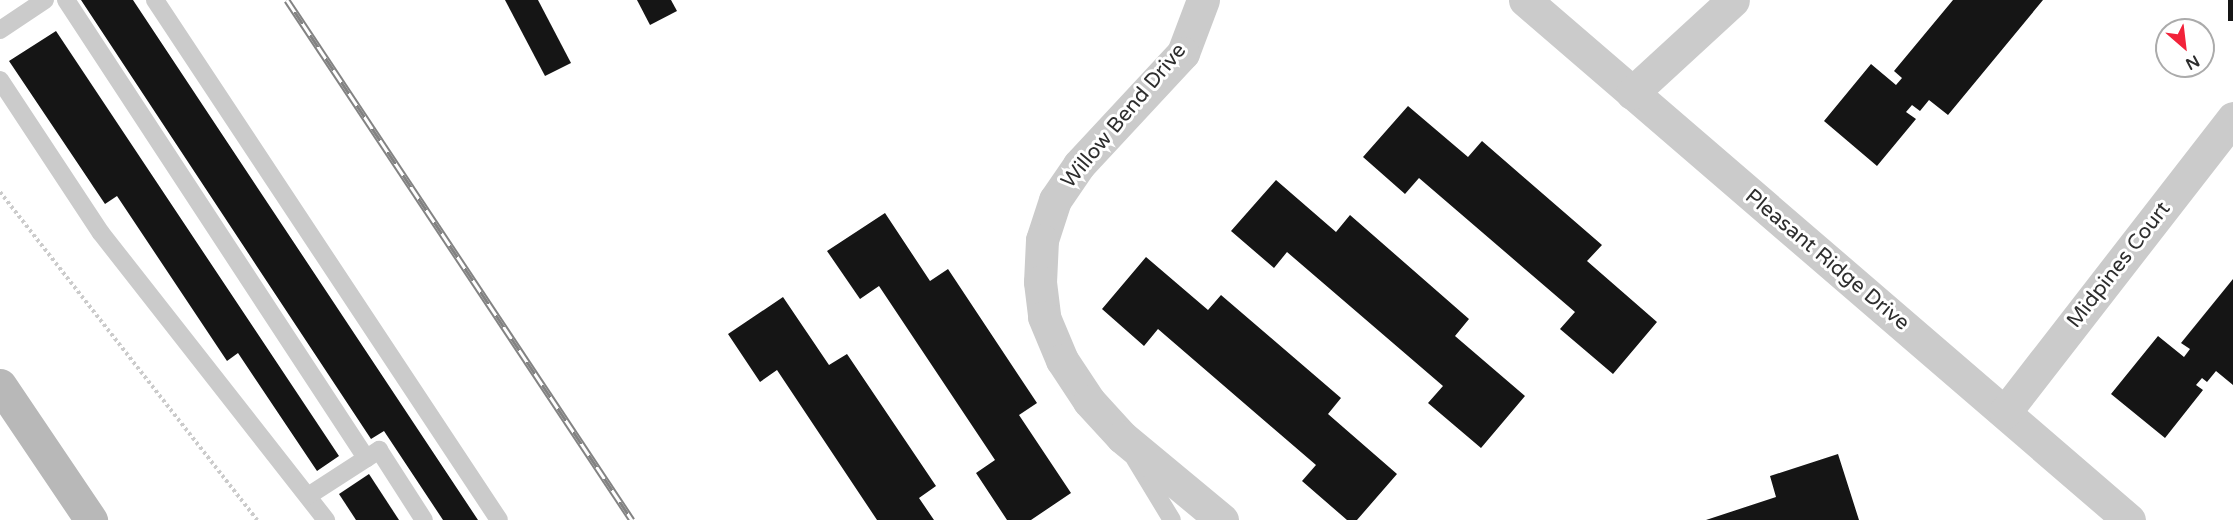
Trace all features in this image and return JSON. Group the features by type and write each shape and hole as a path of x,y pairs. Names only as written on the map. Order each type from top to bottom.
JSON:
{"main road":[{"path":"0,385 91,520"}],"street":[{"name":"Willow Bend Drive","path":"1203,0 1183,53 1079,165 1055,200 1042,240 1040,282 1044,317 1048,328 1062,360 1089,401 1122,437 1222,520"},
{"name":"Pleasant Ridge Drive","path":"1525,0 2129,520"},
{"path":"1632,93 1733,0"},
{"name":"Midpines Court","path":"2005,412 2233,118"}],"lane":[{"path":"0,30 45,0"},
{"path":"66,0 366,458"},
{"path":"154,0 499,520"},
{"path":"0,80 101,233 326,520"},
{"path":"1122,437 1172,520"},
{"path":"308,496 379,450 424,520"}],"path":[{"path":"0,192 256,520"}],"building":[{"path":"81,0 133,0 478,520 443,520 384,431 371,439"},
{"path":"505,0 538,0 571,63 545,76"},
{"path":"637,0 671,0 677,11 650,25"},
{"path":"1953,0 2043,0 1948,115 1929,100 1920,111 1912,105 1906,112 1916,119 1877,166 1824,121 1871,64 1896,85 1902,78 1894,71"},
{"path":"2228,0 2233,0 2233,21 2228,21"},
{"path":"56,31 339,456 317,471 238,353 227,361 117,196 105,204 9,61"},
{"path":"1408,106 1468,157 1482,141 1602,245 1587,261 1657,322 1613,374 1560,329 1575,312 1419,178 1405,194 1363,157"},
{"path":"1276,180 1336,232 1350,215 1469,319 1455,336 1525,396 1481,448 1428,403 1443,386 1287,252 1274,268 1231,231"},
{"path":"885,213 930,281 948,269 1037,403 1019,415 1071,493 1031,520 1007,520 976,473 995,460 879,286 860,299 827,251"},
{"path":"1146,257 1208,310 1221,295 1341,398 1328,414 1397,474 1357,520 1347,520 1302,481 1316,465 1158,329 1144,346 1102,309"},
{"path":"2233,279 2233,385 2216,371 2207,382 2202,378 2196,385 2203,390 2165,438 2111,394 2158,336 2184,357 2190,349 2181,343"},
{"path":"783,297 829,365 847,354 936,486 919,498 934,520 877,520 777,370 760,382 728,334"},
{"path":"1838,454 1859,520 1706,520 1776,497 1770,476"},
{"path":"369,474 399,520 356,520 339,494"}],"railway":[{"path":"287,0 632,520"}]}
